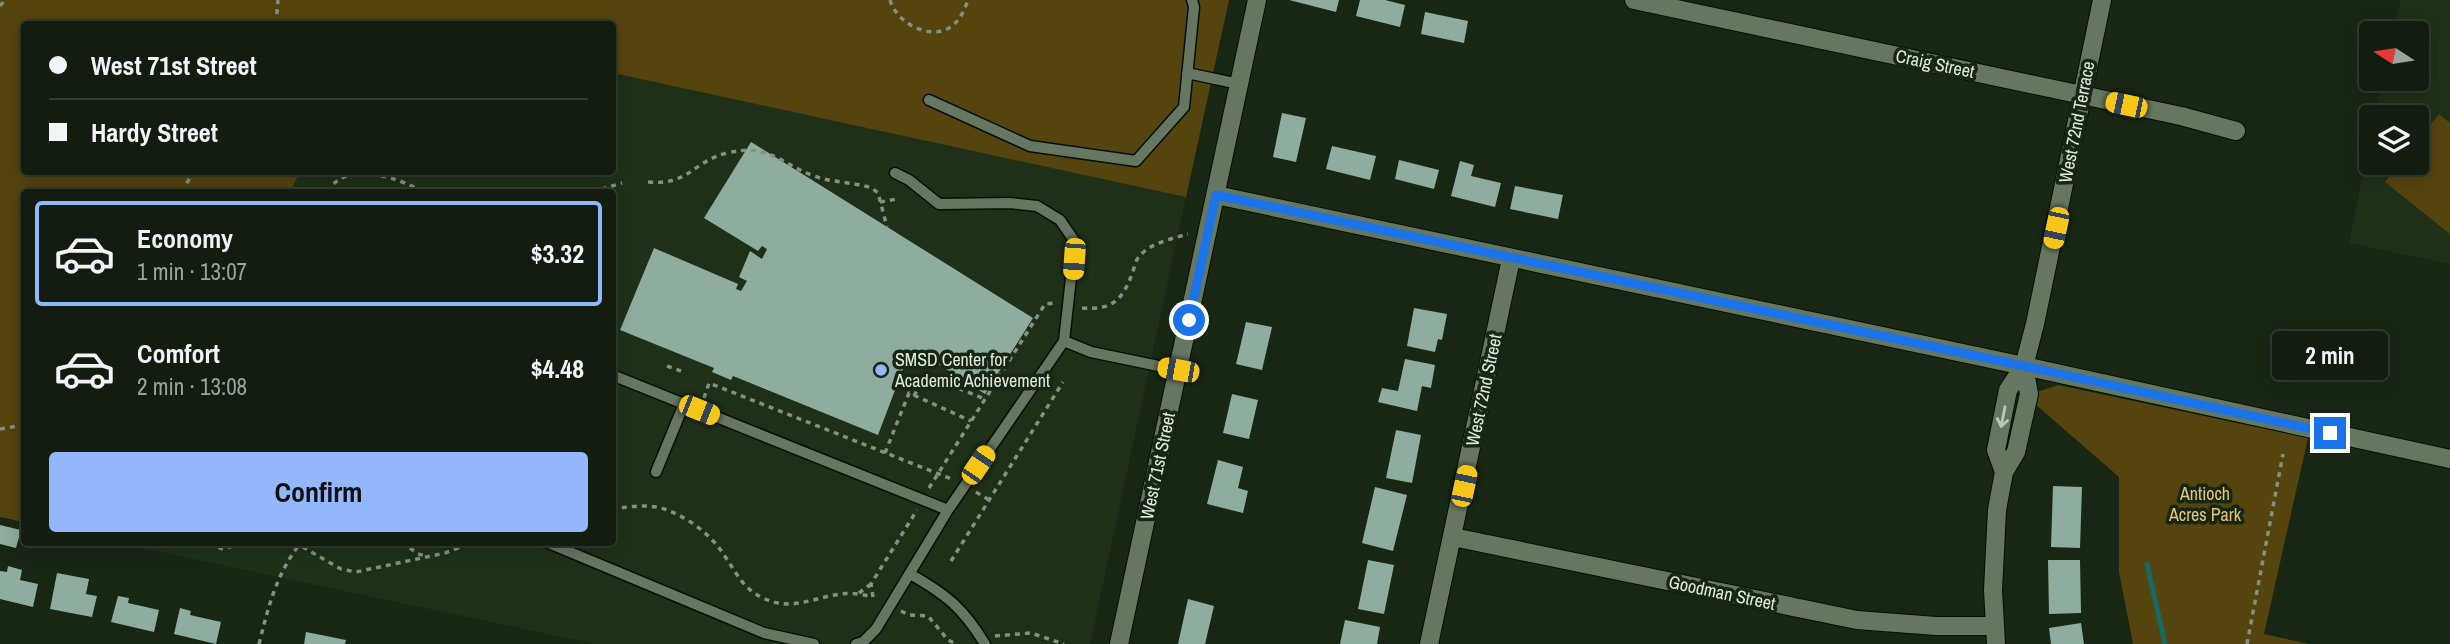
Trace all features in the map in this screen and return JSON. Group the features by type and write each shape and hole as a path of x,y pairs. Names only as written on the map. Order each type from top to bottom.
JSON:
{"street":[{"name":"West 71st Street","path":"1119,644 1257,0"},
{"name":"Craig Street","path":"1634,0 2181,116 2235,131"},
{"name":"West 72nd Terrace","path":"1995,635 1993,590 1996,524 2004,471 2016,452 2029,394 2024,366 2047,271 2102,0"},
{"path":"1216,195 2450,459"},
{"name":"West 72nd Street","path":"1429,644 1511,259"},
{"name":"Goodman Street","path":"1453,537 1857,620 1936,626 1995,635"}],"lane":[{"path":"929,100 1030,146 1136,161 1184,107 1194,7 1192,0"},
{"path":"1187,73 1239,84"},
{"path":"856,644 863,642 876,629 948,510 1064,341 1075,242 1060,220 1037,206 1010,203 939,204 909,180 895,173"},
{"path":"1064,341 1091,352 1178,370"},
{"path":"616,377 948,510"},
{"path":"656,472 684,404"},
{"path":"556,546 764,633 814,644"},
{"path":"910,574 956,604 972,622 985,644"}],"path":[{"path":"0,6 5,0"},
{"path":"276,21 278,0"},
{"path":"890,0 900,17 909,24 936,32 947,30 956,23 968,0"},
{"path":"648,182 664,183 679,179 702,163 724,154 754,150 786,161 812,176 872,188 878,193 887,227"},
{"path":"330,189 347,177 359,175"},
{"path":"371,175 395,179 416,189"},
{"path":"598,189 622,183"},
{"path":"880,202 897,199"},
{"path":"1078,307 1094,309 1118,302 1138,258 1152,246 1188,234"},
{"path":"928,490 1045,304 1053,303"},
{"path":"667,366 681,371"},
{"path":"914,396 925,375 985,399"},
{"path":"951,561 1063,382"},
{"path":"703,399 709,383 956,481"},
{"path":"885,453 909,393 971,421"},
{"path":"0,429 21,426"},
{"path":"2247,644 2283,454"},
{"path":"984,497 989,500"},
{"path":"616,508 659,507 693,525 714,542 739,579 761,598 775,603 801,604 840,592 859,593 881,600"},
{"path":"859,593 871,584 916,510"},
{"path":"213,546 223,549 233,546"},
{"path":"259,644 275,586 285,563 298,546"},
{"path":"301,546 341,569 356,572 430,556 459,546"},
{"path":"407,546 418,554 430,556"},
{"path":"871,584 873,597"},
{"path":"899,611 928,617 948,640 956,644"},
{"path":"994,636 1031,633 1064,644"}],"shaded area":[{"path":"2401,0 2450,0 2450,264 2349,243 2363,175 2429,175 2429,105 2378,105 2380,91 2429,91 2429,21 2395,21"},
{"name":"SMSD Center for Academic Achievement","path":"616,74 1186,197 1090,644 595,644 133,546 616,546 616,189 292,189 298,175 616,175"}],"green space":[{"path":"0,0 1229,0 1186,197 616,74 616,21 21,21 21,175 298,175 292,189 21,189 21,521 0,517"},
{"path":"2439,114 2450,123 2450,234 2385,182 2391,175 2429,175 2429,127"},
{"name":"Antioch Acres Park","path":"2058,385 2308,438 2264,634 2309,644 2133,644 2119,572 2119,477 2035,404 2037,392"}],"building":[{"path":"1289,0 1339,0 1336,12"},
{"path":"1360,0 1385,0 1405,5 1400,27 1356,16"},
{"path":"1425,12 1468,21 1464,43 1421,34"},
{"path":"1282,113 1306,118 1296,162 1273,157"},
{"name":"SMSD Center for Academic Achievement","path":"751,142 1033,318 985,394 924,355 920,362 908,356 878,435 733,376 731,380 712,372 714,368 620,330 654,248 738,284 736,289 741,291 747,281 739,277 750,251 762,259 767,249 762,246 758,251 704,218"},
{"path":"1332,146 1376,156 1370,180 1326,169"},
{"path":"1399,160 1439,170 1434,189 1395,179"},
{"path":"1460,161 1474,165 1471,176 1501,183 1495,207 1451,196"},
{"path":"1515,186 1563,195 1558,219 1510,209"},
{"path":"1414,308 1447,314 1442,340 1438,339 1435,352 1407,346"},
{"path":"1246,322 1272,327 1262,370 1236,364"},
{"path":"1405,359 1435,365 1431,388 1422,386 1417,411 1378,402 1382,388 1398,391"},
{"path":"1232,394 1258,400 1249,439 1223,433"},
{"path":"1396,430 1421,435 1412,483 1386,478"},
{"path":"1218,460 1243,467 1238,488 1248,491 1243,513 1207,504"},
{"path":"2053,486 2082,487 2080,548 2051,547"},
{"path":"1375,487 1407,495 1393,551 1362,543"},
{"path":"0,525 21,530 16,548 0,544"},
{"path":"1368,560 1394,565 1384,614 1358,609"},
{"path":"2048,560 2080,560 2081,613 2049,614"},
{"path":"8,566 22,570 20,580 38,584 33,607 0,599 0,571 7,572"},
{"path":"57,573 89,579 86,594 97,596 92,617 50,609"},
{"path":"118,596 129,598 128,603 159,610 154,632 111,622"},
{"path":"1188,599 1214,606 1205,644 1178,644"},
{"path":"180,608 191,611 190,615 221,622 216,644 174,634"},
{"path":"1345,620 1380,627 1377,644 1340,644"},
{"path":"2081,623 2084,644 2051,644 2049,628"},
{"path":"306,632 346,640 345,644 304,644"}],"waterway":[{"path":"2147,564 2165,644"}],"place":[{"name":"SMSD Center for Academic Achievement","path":"881,370"}],"route":[{"path":"1189,320 1216,195 2330,433"}]}
